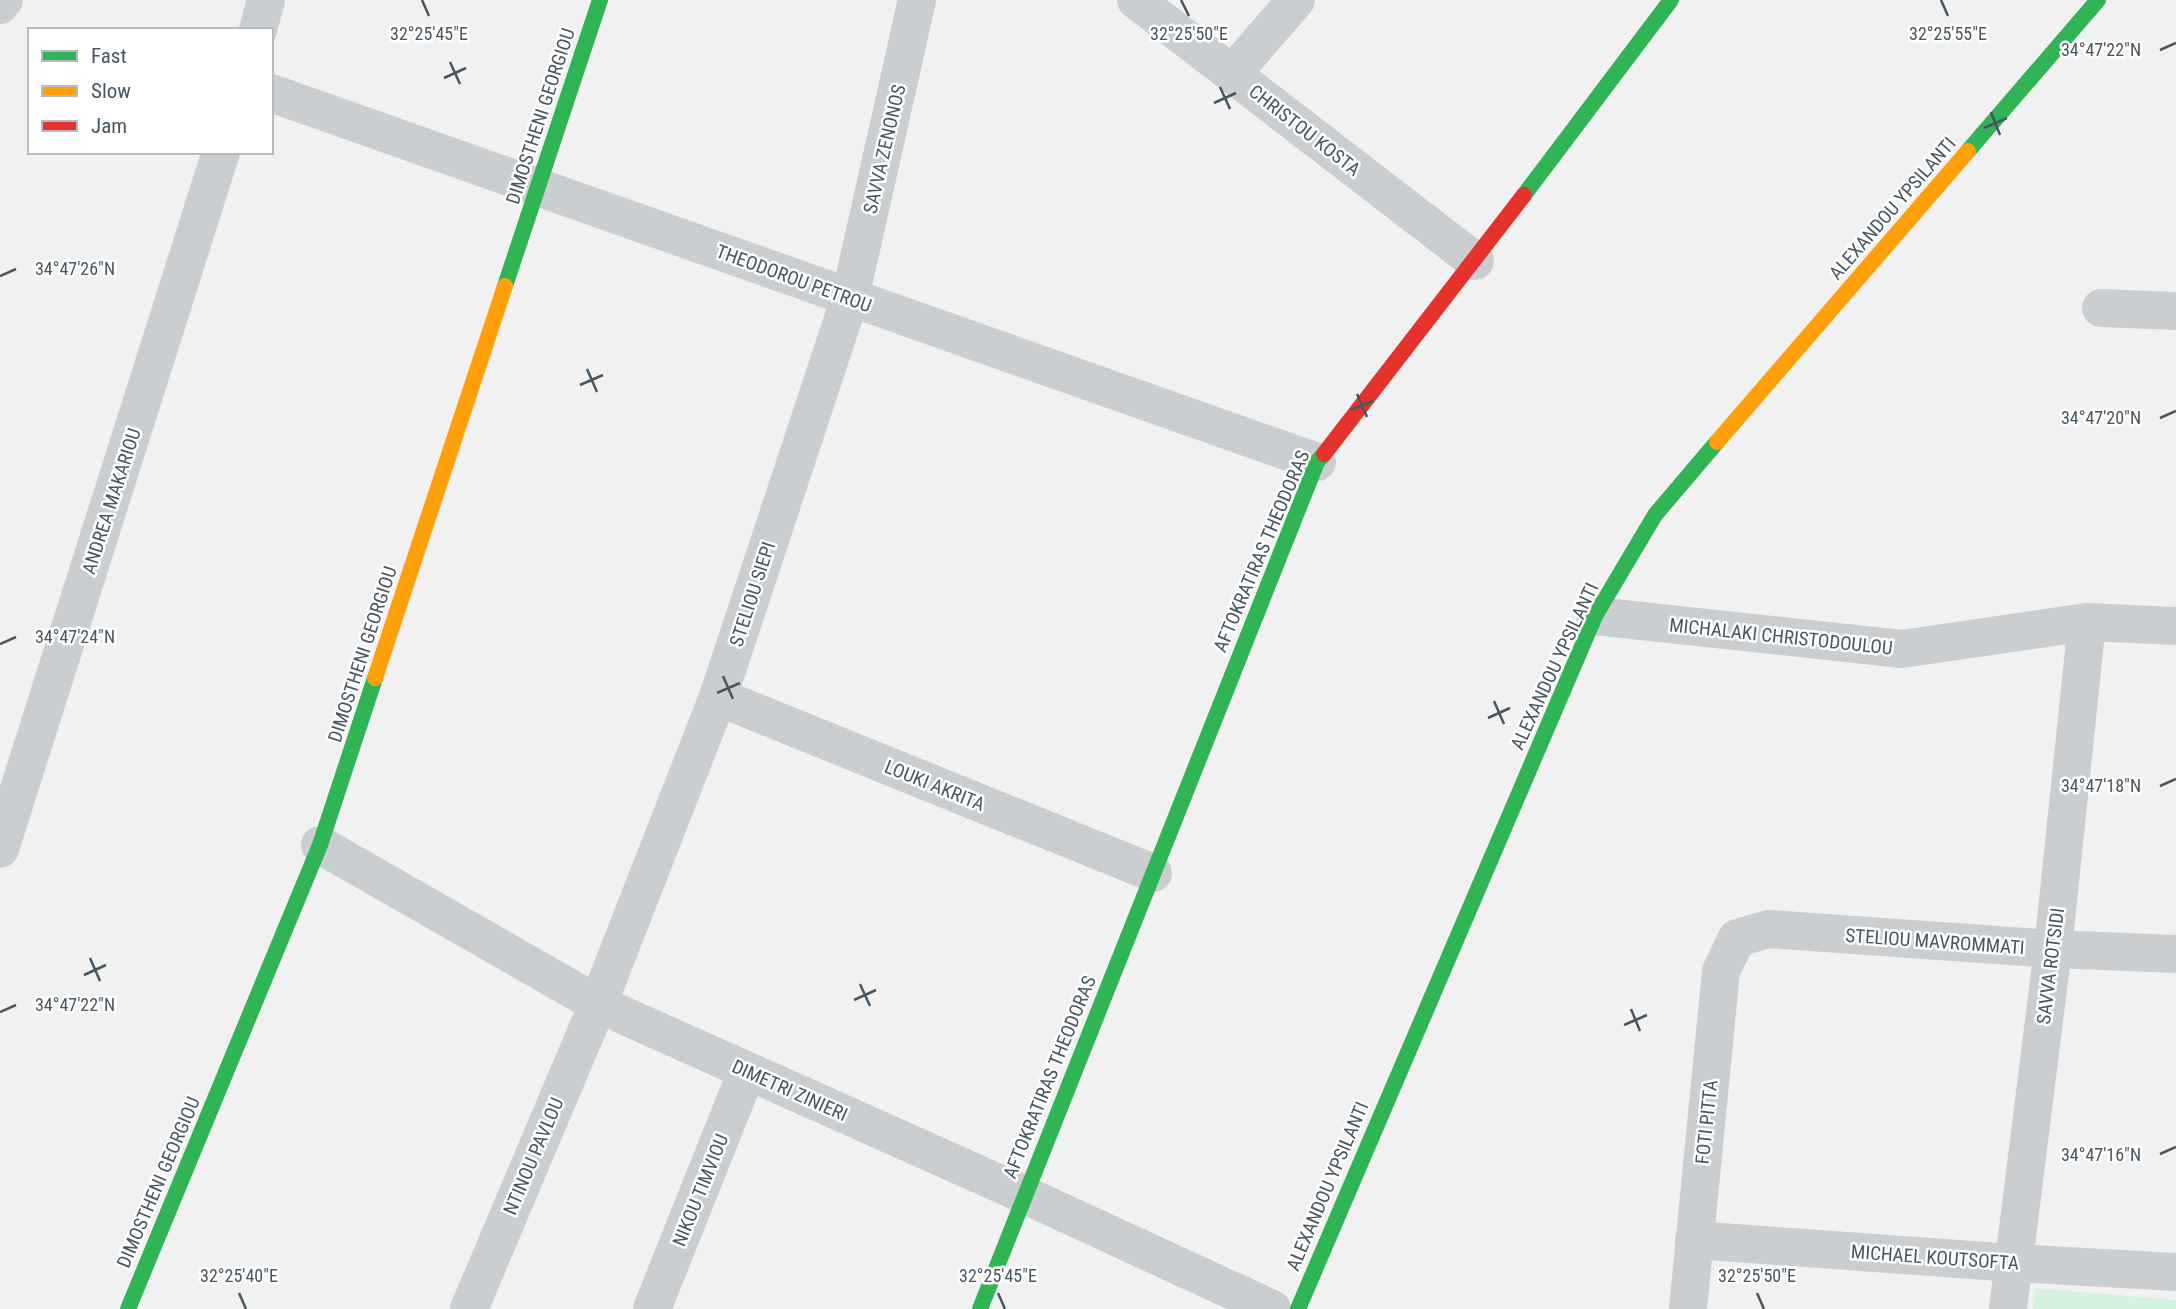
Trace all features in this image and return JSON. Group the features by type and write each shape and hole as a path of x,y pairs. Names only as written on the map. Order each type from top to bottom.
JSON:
{"street":[{"path":"0,5 4,0"},
{"path":"259,28 266,0"},
{"name":"DIMOSTHENI GEORGIOU","path":"128,1309 320,845 600,0"},
{"name":"SAVVA ZENONOS","path":"850,299 917,0"},
{"name":"CHRISTOU KOSTA","path":"1136,0 1475,261"},
{"path":"1232,74 1296,0"},
{"name":"AFTOKRATIRAS THEODORAS","path":"980,1309 1317,463 1475,261 1671,0"},
{"name":"ALEXANDOU YPSILANTI","path":"1298,1309 1595,616 1655,515 2098,0"},
{"name":"THEODOROU PETROU","path":"273,94 1317,463"},
{"name":"ANDREA MAKARIOU","path":"2,834 221,154"},
{"name":"STELIOU SIEPI","path":"598,1004 718,696 850,299"},
{"path":"2101,308 2176,311"},
{"name":"MICHALAKI CHRISTODOULOU","path":"1595,616 1902,649 2087,622 2176,626"},
{"name":"SAVVA ROTSIDI","path":"2008,1309 2053,949 2087,622"},
{"name":"LOUKI AKRITA","path":"718,696 1153,873"},
{"name":"DIMETRI ZINIERI","path":"320,845 598,1004 1272,1309"},
{"name":"STELIOU MAVROMMATI","path":"1737,938 1769,929 2053,949 2176,954"},
{"name":"FOTI PITTA","path":"1688,1309 1721,971 1737,938"},
{"name":"NTINOU PAVLOU","path":"469,1309 598,1004"},
{"name":"NIKOU TIMVIOU","path":"652,1309 747,1071"},
{"name":"MICHAEL KOUTSOFTA","path":"1694,1240 2176,1272"}],"green space":[{"path":"2035,1288 2176,1300 2176,1309 2033,1309"}],"traffic: fast":[{"path":"505,286 600,0"},
{"path":"1524,195 1671,0"},
{"path":"1968,151 2098,0"},
{"path":"1298,1309 1595,616 1655,515 1717,442"},
{"path":"980,1309 1317,462 1324,454"},
{"path":"128,1309 320,845 375,678"}],"traffic: slow":[{"path":"1717,442 1968,151"},
{"path":"375,678 505,286"}],"traffic: jam":[{"path":"1324,454 1524,195"}]}
